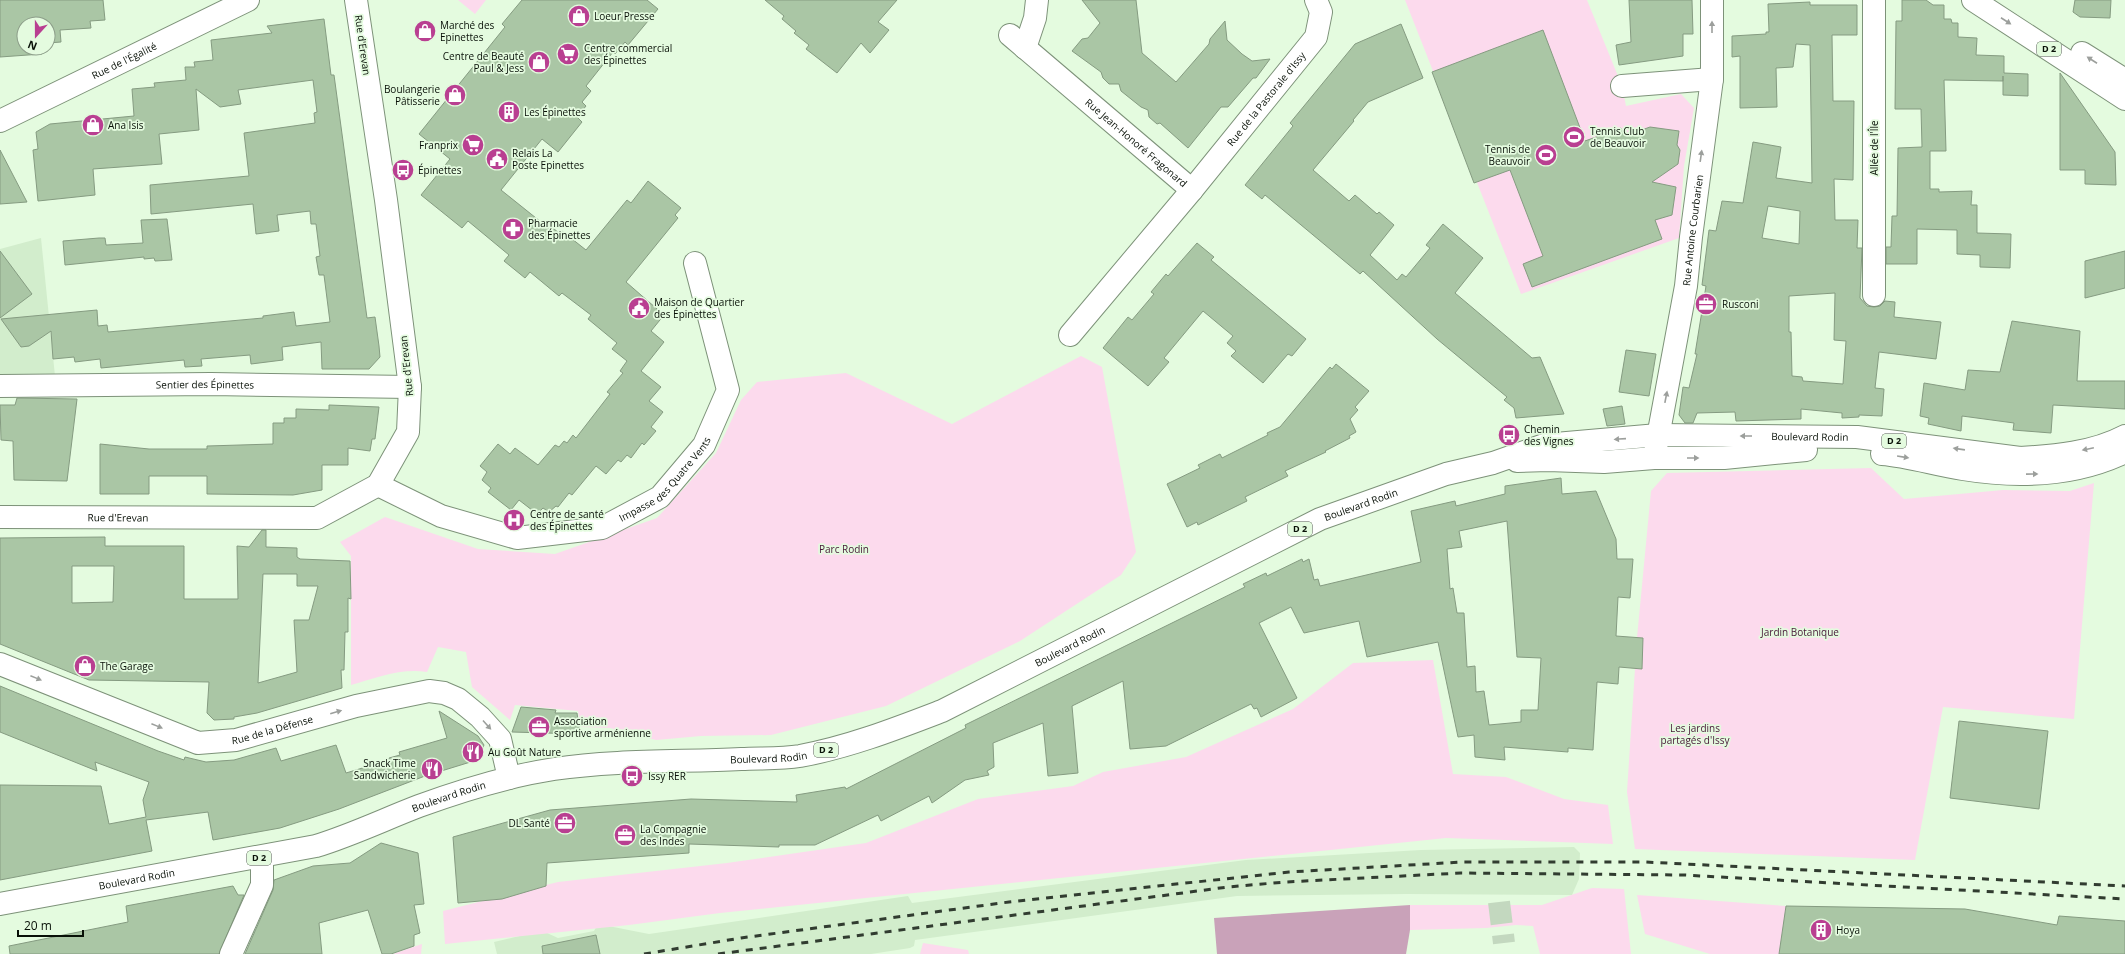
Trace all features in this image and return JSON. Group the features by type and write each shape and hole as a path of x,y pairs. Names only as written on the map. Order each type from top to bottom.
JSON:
{"street":[{"name":"Rue de l'Égalité","path":"0,121 248,0"},
{"name":"Rue d'Erevan","path":"0,517 317,518 378,485 408,432 410,387 385,193 356,0"},
{"name":"Rue Jean-Honoré Fragonard","path":"1037,0 1035,18 1018,42 1192,190 1070,334"},
{"name":"Rue de la Pastorale d'Issy","path":"1192,190 1316,37 1321,12 1316,0"},
{"name":"Rue Antoine Courbarien","path":"1654,458 1686,286 1691,236 1712,79 1712,0"},
{"name":"Allée de l'Île","path":"1874,0 1874,295"},
{"name":"D 2","path":"1973,0 2125,100"},
{"name":"D 2","path":"1999,0 2125,80"},
{"path":"1622,86 1712,79"},
{"name":"Impasse des Quatre Vents","path":"378,485 441,516 517,538 602,528 660,497 704,445 728,390 695,262"},
{"name":"Sentier des Épinettes","path":"0,386 211,384 410,387"},
{"name":"Boulevard Rodin","path":"0,904 262,857 347,837 419,806 510,778 593,764 798,756 845,746 886,733 942,711 1320,519 1446,474 1493,463 1544,445 1658,435 1857,437 2020,458 2046,456 2088,449 2125,436"},
{"name":"Boulevard Rodin","path":"1493,463 1548,460 1604,462 1654,458 1724,458 1798,450 1888,454 1978,471 2035,474 2081,468 2125,452"},
{"name":"Rue de la Défense","path":"0,664 198,743 236,740 356,706 429,691 444,694 458,699 480,717 500,739 510,778"},
{"path":"231,954 262,885 262,857"}],"shaded area":[{"path":"41,238 55,376 0,377 0,249"},
{"path":"1574,847 1580,853 1579,879 1572,895 1407,894 1237,896 915,940 914,946 910,948 871,954 497,954 494,942 532,933 547,933 558,938 594,931 598,924 649,934 908,896 912,903 1246,860 1421,850"},
{"path":"1410,905 1410,930 1406,954 1217,954 1214,918"}],"green space":[{"path":"458,0 486,0 475,14"},
{"name":"Tennis Club de Beauvoir","path":"1405,0 1587,0 1622,86 1626,106 1681,94 1694,108 1684,166 1679,238 1521,294"},
{"name":"Parc Rodin","path":"1081,356 1102,367 1136,552 1121,575 1020,641 886,706 771,735 701,736 656,740 610,728 581,727 578,711 515,705 510,720 472,687 466,652 438,647 427,672 408,671 351,685 351,556 340,542 385,517 478,549 555,554 657,518 716,453 741,400 757,382 846,373 952,424"},
{"name":"Jardin Botanique","path":"1871,468 1904,499 2003,490 2070,491 2094,483 2074,719 1943,707 1915,860 1635,849 1627,792 1637,638 1651,491 1667,473"},
{"path":"1433,660 1453,774 1506,777 1564,799 1608,805 1613,844 1446,838 720,913 629,925 445,944 443,911 558,882 727,863 866,843 978,799 1073,786 1103,772 1186,757 1293,709 1353,663"},
{"path":"1592,888 1624,889 1631,954 1540,954 1533,926 1516,925 1486,928 1410,930 1410,905 1542,905"},
{"path":"1637,895 1786,906 1779,954 1710,954 1645,934"},
{"path":"923,943 968,950 969,954 920,954"},
{"path":"422,944 421,954 393,954"}],"building":[{"path":"0,0 103,0 105,20 90,21 91,28 60,30 61,42 56,42 56,16 16,16 16,56 0,57"},
{"path":"522,0 647,0 658,9 628,45 625,42 615,54 613,52 586,86 591,91 582,102 586,106 577,117 582,122 558,152 542,139 501,190 551,230 553,228 560,234 562,231 586,250 627,200 631,203 648,181 681,208 675,215 678,218 626,282 664,315 651,331 664,342 641,371 661,387 649,401 663,412 651,427 656,431 644,445 642,443 631,458 627,455 621,462 618,460 606,474 596,466 572,495 569,493 558,507 556,506 549,512 543,508 537,514 519,500 511,510 488,492 491,488 482,480 487,472 480,466 498,444 510,454 515,448 538,465 555,445 559,447 564,441 567,443 573,435 576,438 610,394 607,392 623,373 620,371 627,361 612,349 617,343 588,319 591,315 562,293 559,296 530,272 525,278 504,261 509,255 468,221 462,228 421,195 450,159 419,134 505,27 502,24"},
{"path":"765,0 897,0 878,22 889,30 870,53 861,43 837,73 806,49 809,45 794,33 796,31 782,19 784,16"},
{"path":"1082,0 1136,0 1142,53 1176,82 1209,44 1210,39 1225,21 1227,40 1242,54 1252,61 1270,59 1256,78 1253,78 1228,107 1221,107 1188,148 1160,123 1157,124 1149,117 1148,110 1141,107 1121,91 1119,84 1109,84 1103,78 1101,72 1072,51 1082,39 1088,38 1100,23"},
{"path":"1629,0 1692,0 1693,34 1683,34 1683,56 1619,65 1616,45 1631,42"},
{"path":"1902,0 1926,0 1933,5 1944,5 1944,19 1951,19 1952,23 1958,23 1958,37 1977,38 1976,55 2004,56 2004,73 2028,74 2028,96 2003,95 2003,81 1944,80 1946,151 1930,151 1930,189 1939,189 1939,192 1972,191 1971,205 1977,205 1977,233 2011,234 2010,268 1980,267 1980,255 1957,254 1957,230 1917,229 1917,264 1886,264 1886,247 1891,247 1892,216 1897,216 1898,148 1922,147 1921,109 1895,109 1896,21 1902,21"},
{"path":"2075,0 2111,0 2110,18 2080,17 2073,12"},
{"path":"1810,2 1810,5 1857,5 1857,35 1832,35 1833,101 1854,101 1853,180 1834,179 1835,220 1858,220 1857,248 1862,248 1860,298 1867,306 1880,306 1885,301 1895,302 1894,317 1941,322 1936,359 1879,352 1875,388 1884,389 1882,416 1859,415 1859,417 1842,418 1842,413 1801,409 1801,419 1736,421 1735,412 1697,413 1693,423 1685,423 1679,415 1683,387 1689,388 1697,354 1695,354 1706,286 1702,285 1709,230 1716,231 1722,201 1743,203 1753,142 1781,147 1776,178 1812,183 1810,45 1796,44 1793,67 1776,68 1777,107 1740,108 1740,56 1732,57 1732,36 1766,34 1766,32 1769,32 1768,4","holes":["1768,206 1800,211 1799,244 1762,238","1835,293 1834,340 1846,341 1843,384 1803,381 1802,377 1792,376 1791,332 1789,332 1789,296"]},
{"path":"324,19 331,75 334,75 367,318 375,317 379,346 380,357 369,369 322,369 321,342 282,347 283,360 251,364 250,355 201,359 202,366 185,367 184,360 101,368 100,359 75,362 74,357 53,359 51,331 29,346 21,347 1,319 97,310 98,326 107,325 108,332 263,318 263,316 294,312 296,326 330,322 324,275 319,275 316,257 320,256 316,224 311,224 310,211 277,215 279,231 256,234 253,204 151,214 150,185 249,176 244,133 315,123 314,113 317,112 313,80 238,90 241,104 220,107 196,89 199,130 159,134 162,164 93,169 95,195 38,201 33,150 38,149 36,132 50,124 134,116 132,89 155,87 154,83 186,80 185,67 195,67 194,62 213,60 211,40 272,33 267,26"},
{"path":"1401,24 1423,78 1368,102 1313,170 1349,201 1355,195 1377,214 1379,212 1394,225 1370,255 1397,280 1402,274 1406,277 1430,248 1426,245 1443,224 1483,258 1455,293 1532,358 1540,357 1564,414 1516,418 1514,408 1504,400 1507,397 1437,339 1363,271 1360,274 1265,195 1262,199 1245,185 1293,126 1290,123 1355,44"},
{"name":"Tennis de Beauvoir","path":"1543,30 1585,141 1621,128 1625,136 1650,127 1679,131 1677,145 1680,150 1678,164 1652,182 1676,187 1672,215 1655,220 1662,239 1532,287 1523,264 1543,256 1510,170 1474,183 1432,72"},
{"path":"2060,73 2115,152 2116,185 2085,184 2085,170 2060,170"},
{"path":"0,150 27,202 0,204"},
{"path":"167,219 172,260 155,261 154,258 144,259 144,257 65,265 63,241 105,238 106,245 143,243 141,220"},
{"path":"1197,243 1214,257 1211,260 1306,339 1292,356 1288,354 1263,383 1231,356 1236,351 1227,343 1233,336 1203,311 1164,358 1169,362 1148,386 1103,348 1128,317 1132,320 1154,294 1151,292 1166,274 1168,276"},
{"path":"0,251 32,294 0,318"},
{"path":"2125,251 2125,288 2085,298 2085,261"},
{"path":"2012,321 2080,331 2077,381 2125,381 2125,409 2053,405 2051,433 2013,430 2014,423 1962,416 1961,431 1928,424 1929,418 1920,416 1924,383 1965,390 1968,370 2000,372"},
{"path":"1626,350 1656,354 1649,396 1619,392"},
{"path":"1336,364 1369,391 1355,407 1358,410 1350,419 1356,432 1349,436 1350,438 1325,451 1326,452 1285,471 1288,476 1245,497 1247,501 1198,525 1197,522 1187,527 1167,484 1200,468 1198,465 1220,454 1222,458 1268,435 1267,433 1280,427 1330,367 1332,369"},
{"path":"17,398 77,399 67,481 14,480 13,441 1,440 0,405 15,405"},
{"path":"329,405 379,407 375,439 372,439 370,451 348,448 348,465 322,465 322,490 293,495 207,494 207,476 149,476 149,494 100,494 100,444 149,449 207,449 207,446 273,444 273,423 284,423 284,418 296,418 296,409 329,410"},
{"path":"1622,406 1625,424 1607,426 1603,409"},
{"path":"1561,478 1562,494 1596,491 1616,539 1617,559 1633,559 1630,598 1618,597 1616,636 1643,638 1642,669 1619,667 1618,684 1597,682 1593,750 1568,748 1568,752 1504,747 1505,760 1475,757 1474,735 1458,737 1438,642 1367,657 1359,621 1304,633 1291,607 1259,623 1297,698 1261,717 1257,708 1254,709 1251,704 1166,746 1130,749 1123,681 1072,706 1078,773 1048,776 1043,723 993,743 994,767 987,771 989,775 965,780 932,803 929,796 881,821 878,815 815,845 779,845 779,847 689,844 689,853 547,863 546,886 502,899 458,903 453,837 550,810 691,799 797,802 796,795 845,787 846,789 966,728 965,725 1245,587 1243,584 1266,573 1267,576 1302,559 1303,562 1309,559 1314,580 1318,579 1320,586 1421,562 1411,511 1455,501 1456,506 1505,494 1505,486","holes":["1507,521 1517,657 1541,658 1538,710 1521,710 1521,722 1489,725 1484,691 1476,692 1475,666 1467,667 1464,613 1457,613 1453,588 1450,589 1447,549 1462,547 1459,531"]},
{"path":"262,530 266,530 266,547 297,548 297,557 300,559 350,561 351,599 348,598 348,632 345,632 344,670 341,670 342,688 257,713 234,717 234,719 214,720 207,713 209,682 89,680 0,644 0,538 105,537 105,546 184,546 184,599 238,599 237,546 249,547","holes":["72,566 114,566 113,602 72,603","263,574 297,574 297,586 318,586 309,620 294,620 297,672 258,683"]},
{"path":"0,686 158,751 184,760 185,757 206,762 234,760 276,748 281,761 336,745 346,773 389,760 389,758 400,755 399,752 447,738 439,711 478,736 484,745 477,760 425,776 339,809 280,828 213,840 208,812 146,820 152,851 0,880 0,785 101,786 109,824 146,817 143,800 149,782 95,762 97,771 0,732"},
{"path":"521,707 556,710 555,713 577,713 580,734 512,732"},
{"path":"1959,721 2048,731 2039,809 1950,798"},
{"path":"381,843 418,853 424,904 414,905 420,933 414,935 414,946 391,954 382,954 368,910 319,923 322,954 245,954 273,890 274,880 313,866 350,863"},
{"path":"233,886 238,895 244,895 219,954 10,954 9,946 128,922 126,906"},
{"path":"1786,906 1965,909 2057,925 2059,916 2125,921 2125,954 1779,954"},
{"path":"596,935 600,954 543,954 542,946"}],"tunnel":[{"path":"1499,902 1504,943"}],"railway":[{"path":"644,954 741,938 1009,902 1289,872 1462,862 1645,862 2125,886"},
{"path":"718,954 1228,887 1285,882 1461,873 1684,875 2125,899"}],"place":[{"name":"Loeur Presse","path":"579,16"},
{"name":"Marché des Epinettes","path":"425,31"},
{"name":"Centre commercial des Épinettes","path":"568,54"},
{"name":"Centre de Beauté Paul & Jess","path":"539,62"},
{"name":"Boulangerie Pâtisserie","path":"455,95"},
{"name":"Les Épinettes","path":"509,112"},
{"name":"Ana Isis","path":"93,125"},
{"name":"Tennis Club de Beauvoir","path":"1574,137"},
{"name":"Franprix","path":"473,145"},
{"name":"Tennis de Beauvoir","path":"1546,155"},
{"name":"Relais La Poste Epinettes","path":"497,159"},
{"name":"Épinettes","path":"403,170"},
{"name":"Pharmacie des Épinettes","path":"513,229"},
{"name":"Rusconi","path":"1706,304"},
{"name":"Maison de Quartier des Épinettes","path":"639,308"},
{"name":"Chemin des Vignes","path":"1509,435"},
{"name":"Centre de santé des Épinettes","path":"514,520"},
{"name":"The Garage","path":"85,666"},
{"name":"Association sportive arménienne","path":"539,727"},
{"name":"Au Goût Nature","path":"473,752"},
{"name":"Snack Time Sandwicherie","path":"432,769"},
{"name":"Issy RER","path":"632,776"},
{"name":"DL Santé","path":"565,823"},
{"name":"La Compagnie des Indes","path":"625,835"},
{"name":"Hoya","path":"1821,930"}],"park label":[{"name":"Les jardins partagés d'Issy","path":"1695,734"}]}
